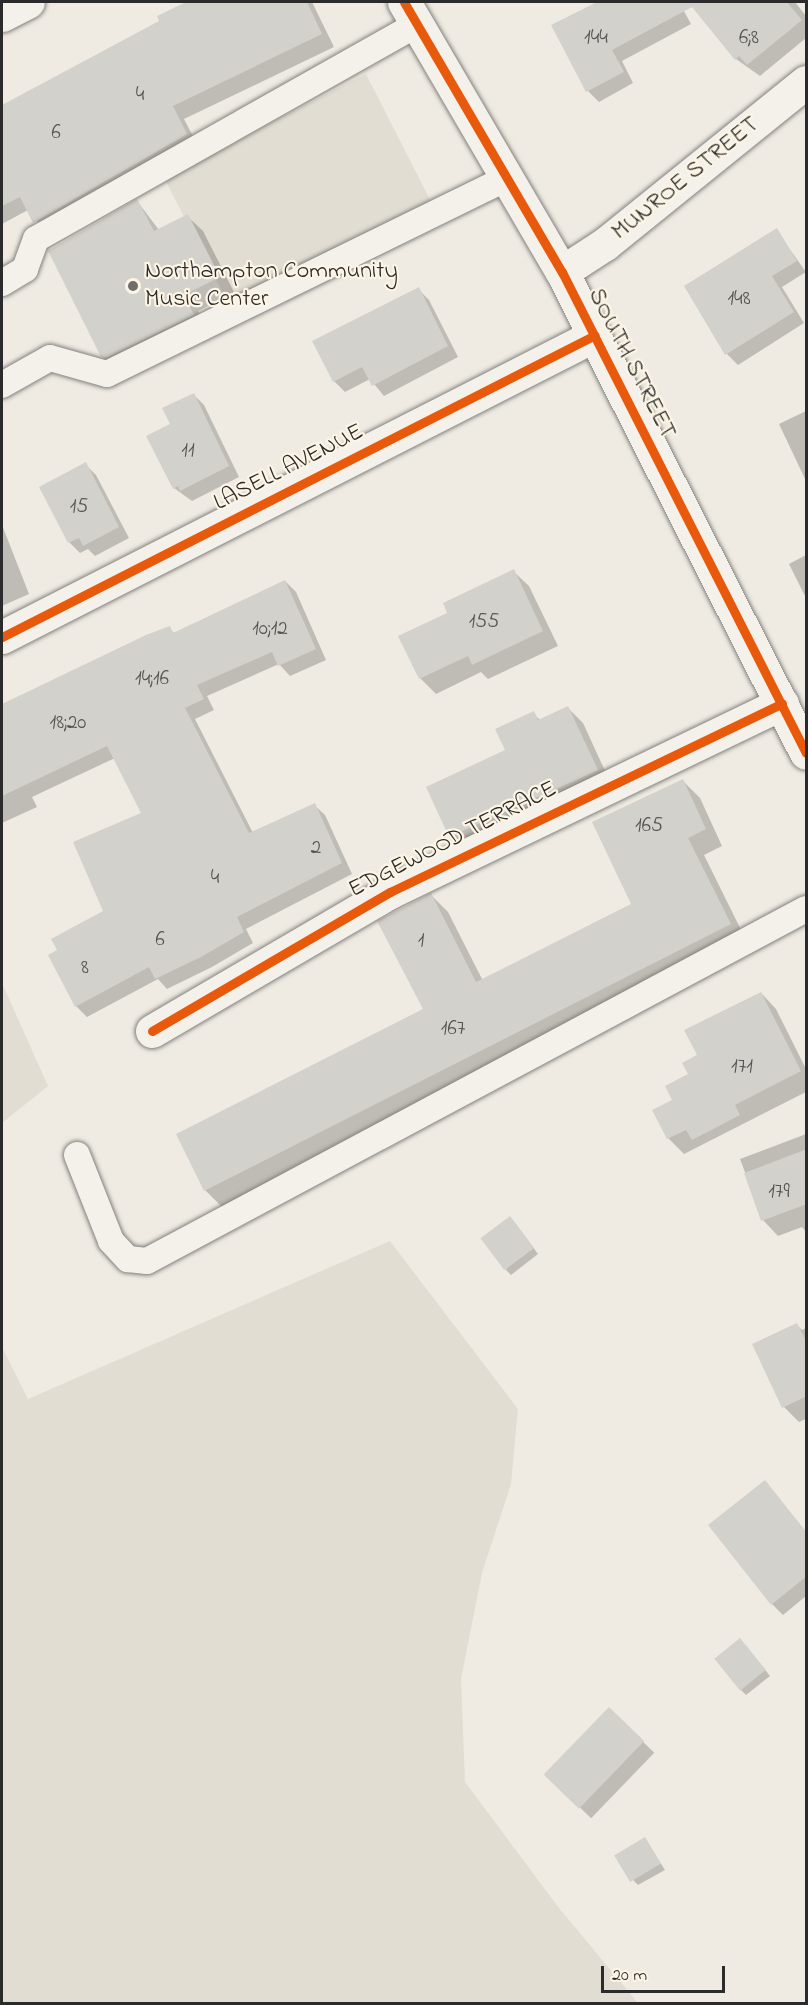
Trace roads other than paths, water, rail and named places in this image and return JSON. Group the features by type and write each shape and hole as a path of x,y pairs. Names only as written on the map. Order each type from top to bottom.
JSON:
{"street":[{"path":"2,15 28,2"},
{"name":"SOUTH STREET","path":"410,13 562,272 807,753"},
{"name":"MUNROE STREET","path":"562,272 605,244 807,82"},
{"name":"LASELL AVENUE","path":"2,637 595,335"},
{"name":"EDGEWOOD TERRACE","path":"152,1031 390,892 782,703"}],"lane":[{"path":"2,283 25,269 36,239 177,158 410,13"},
{"path":"2,385 50,358 107,374 507,178"},
{"path":"77,1155 111,1240 128,1259 147,1262 807,909"}],"place":[{"name":"Northampton Community Music Center","path":"133,286"}]}
